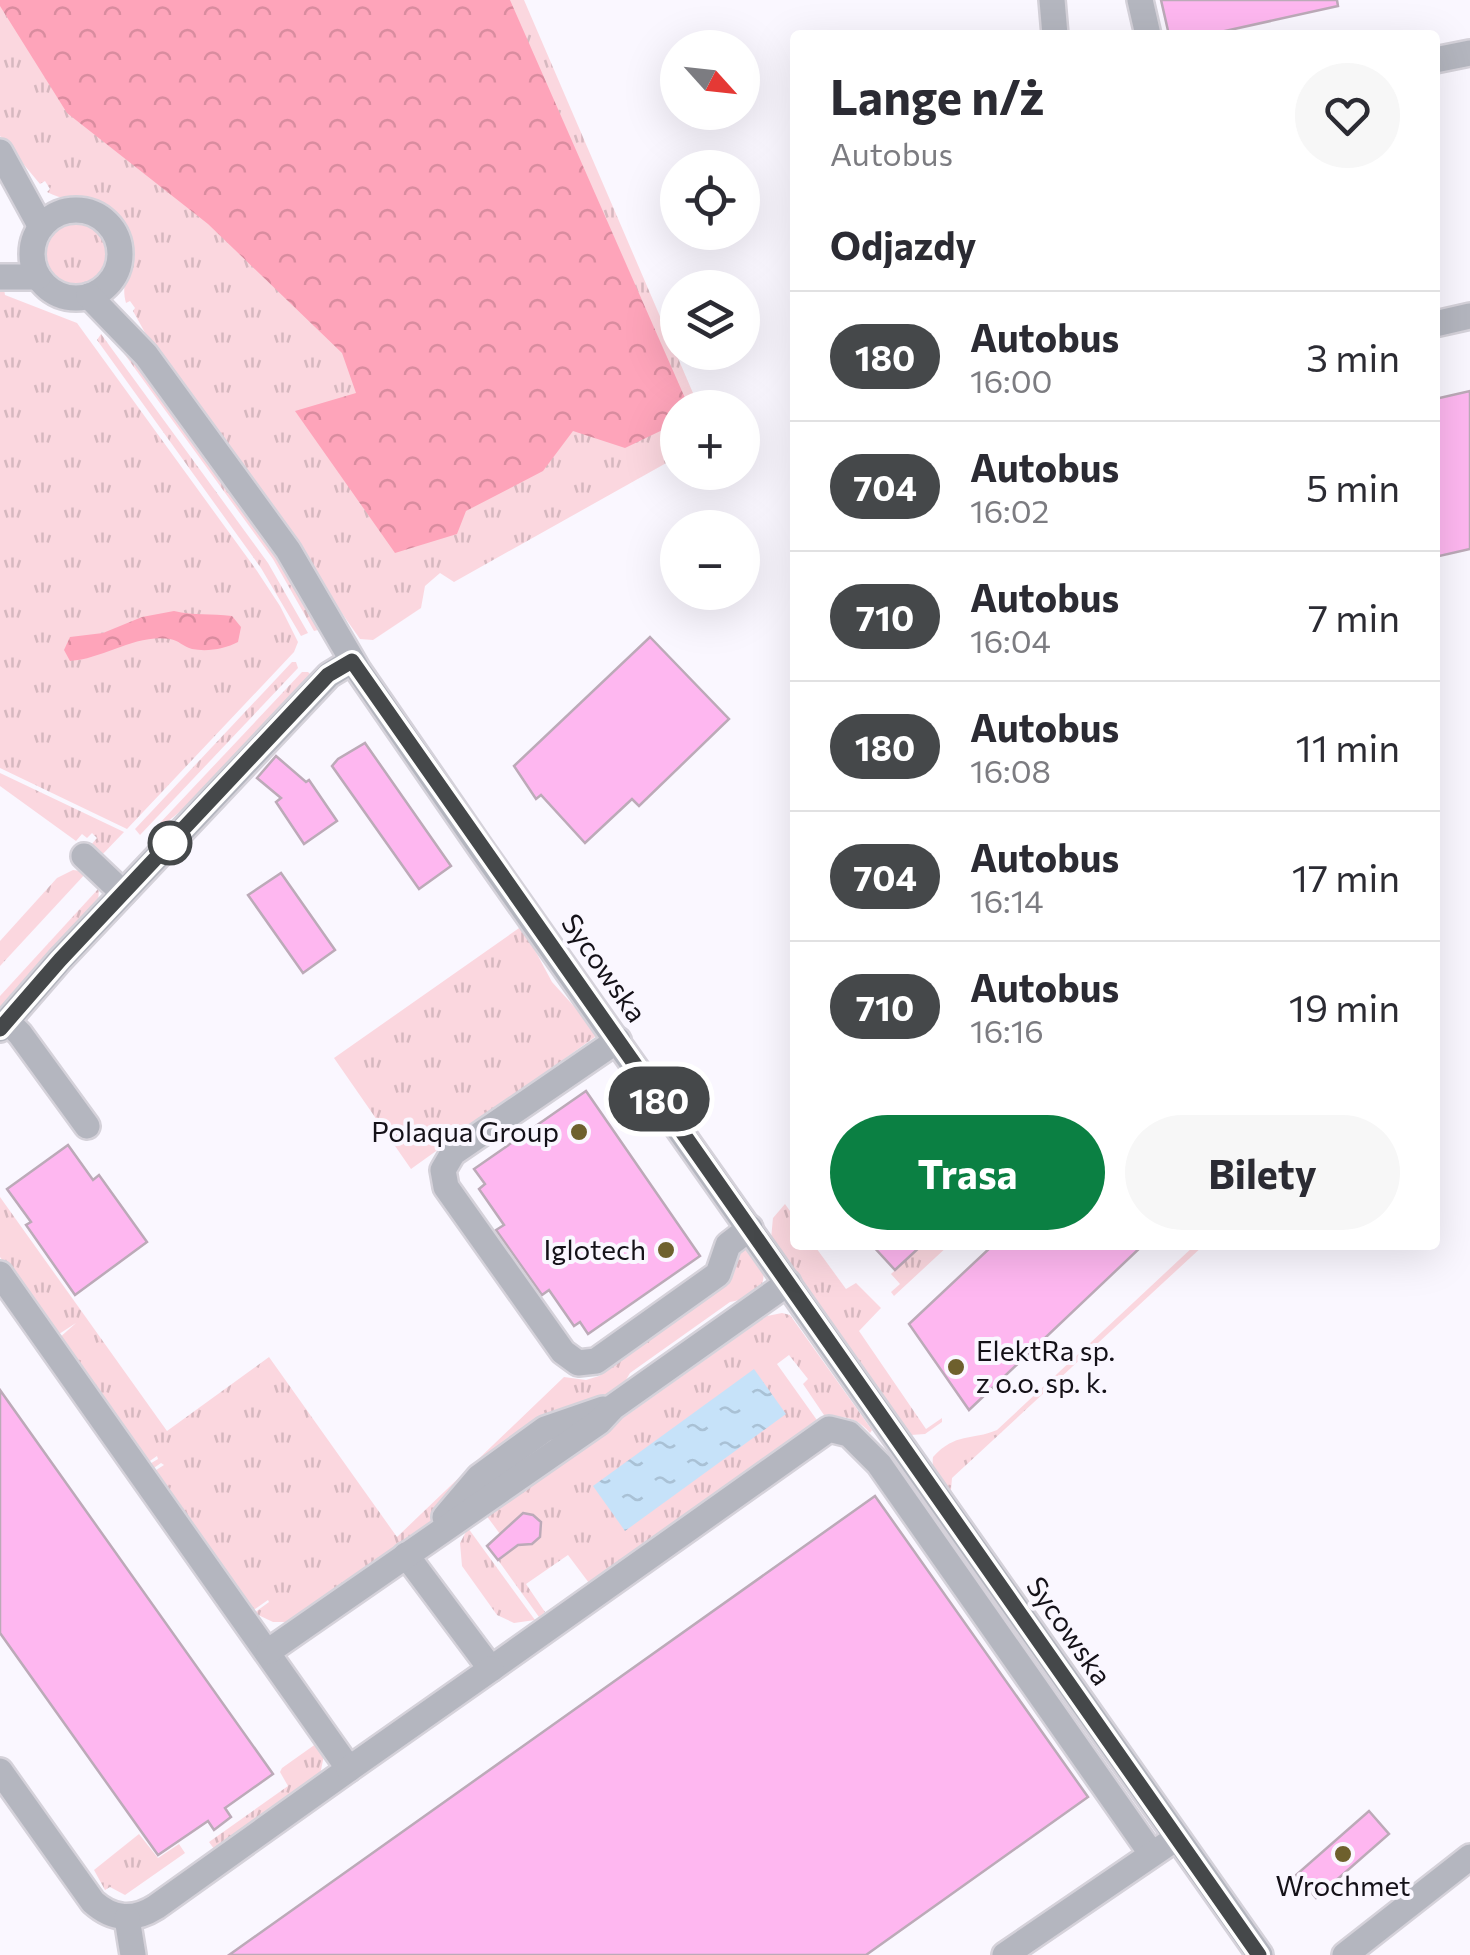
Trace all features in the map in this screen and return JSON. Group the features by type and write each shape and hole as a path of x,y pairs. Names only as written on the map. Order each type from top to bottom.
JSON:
{"street":[{"path":"1052,0 1055,30"},
{"path":"1140,0 1147,30"},
{"path":"1440,59 1470,52"},
{"path":"3,156 45,229 38,276"},
{"path":"0,265 45,229 84,210 112,228 120,260 112,280 89,296 60,295 38,276 0,277"},
{"name":"Sycowska","path":"112,280 146,355"},
{"name":"Sycowska","path":"89,296 146,355 300,568 352,661 1260,1955"},
{"path":"1440,323 1470,316"},
{"path":"87,1126 20,1034 3,1025 328,675 352,661"},
{"path":"84,856 123,892"},
{"path":"618,1040 453,1153 444,1170 446,1187 563,1352 578,1363 596,1361 718,1274 728,1245 750,1228"},
{"path":"0,1274 349,1769"},
{"path":"269,1652 599,1422 613,1407 788,1283"},
{"path":"0,1772 93,1902 107,1913 127,1918 156,1907 828,1429 849,1434 879,1464 1151,1852"},
{"path":"406,1555 490,1669"},
{"path":"1005,1955 1151,1852 1178,1838"},
{"path":"1345,1955 1470,1858"},
{"path":"127,1918 133,1955"}],"green space":[{"path":"0,0 524,0 660,316 660,370 683,370 692,390 660,390 660,467 454,582 440,573 425,586 421,608 373,640 360,639 148,338 133,311 135,308 130,301 126,303 130,253 122,228 105,211 47,192 50,189 45,181 40,184 0,136"},
{"path":"0,0 510,0 660,341 660,370 673,370 682,390 660,390 660,431 625,448 573,431 543,471 466,511 457,534 395,553 295,411 356,393 342,353 208,224 67,113 0,6"},
{"path":"77,222 100,231 109,254 100,277 77,286 54,277 45,254 54,231"},
{"path":"0,283 5,295 77,323 257,571 298,642 294,652 127,829 0,768"},
{"path":"111,327 279,554 322,629 314,631 273,559 107,330"},
{"path":"101,334 268,563 308,633 301,636 261,568 97,340"},
{"path":"174,611 232,616 241,627 238,642 204,650 157,638 70,661 64,650 70,637 103,633 142,617"},
{"path":"292,662 298,668 140,835 135,829"},
{"path":"302,672 313,677 210,787 161,827 158,825"},
{"path":"0,773 124,832 99,858 90,846 97,838 92,833 87,838 82,834 76,841 0,786"},
{"path":"73,870 87,872 0,966 0,941 57,878"},
{"path":"99,888 98,904 0,1014 0,996"},
{"path":"522,926 552,982 599,1034 411,1169 334,1058"},
{"path":"0,1197 167,1431 269,1357 397,1537 564,1377 586,1380 599,1376 721,1289 720,1283 741,1247 749,1247 757,1257 763,1275 752,1295 730,1302 630,1373 620,1390 289,1622 273,1622 254,1613 268,1600 252,1611 153,1472 164,1465 151,1470 148,1465 157,1456 147,1463 58,1339 76,1323 56,1336 0,1257"},
{"path":"785,1204 790,1211 790,1250 818,1250 846,1289 856,1283 881,1308 859,1331 926,1429 942,1418 942,1422 925,1434 911,1435 771,1239 773,1218"},
{"path":"917,1250 944,1250 894,1296 891,1292 900,1284 891,1274"},
{"path":"1190,1250 1199,1250 952,1478 951,1490 960,1508 937,1478 933,1457 957,1440 997,1430"},
{"path":"790,1315 872,1430 870,1433 850,1419 826,1418 803,1384 808,1379 789,1355 777,1364 819,1423 592,1587 568,1555 526,1584 545,1612 539,1617 498,1560 511,1549 486,1515 767,1316"},
{"path":"468,1528 535,1620 514,1623 497,1615 462,1566 460,1543"},
{"path":"320,1741 324,1755 320,1775 217,1853 209,1842 288,1786 280,1772 282,1768"},
{"path":"139,1834 158,1858 179,1844 185,1853 125,1895 110,1887 105,1890 94,1870"}],"water":[{"path":"754,1369 786,1414 625,1531 593,1486"}],"building":[{"path":"1161,0 1337,0 1338,6 1230,30 1168,30"},
{"path":"1470,391 1470,549 1440,556 1440,398"},
{"path":"650,637 729,719 639,806 632,799 585,843 541,795 536,799 514,766"},
{"path":"365,743 451,866 419,889 332,766"},
{"path":"276,756 306,782 309,780 337,821 304,844 276,802 281,798 257,778"},
{"path":"281,873 335,950 303,973 248,895"},
{"path":"586,1091 700,1256 588,1334 580,1322 574,1326 549,1290 542,1295 496,1230 504,1225 479,1189 485,1184 474,1169"},
{"path":"68,1145 93,1180 99,1175 147,1242 75,1295 26,1225 31,1222 7,1189"},
{"path":"877,1250 917,1250 895,1270"},
{"path":"988,1250 1138,1250 969,1410 909,1324"},
{"path":"0,1390 273,1774 225,1808 231,1817 214,1830 208,1821 158,1855 0,1633"},
{"path":"875,1496 1088,1797 866,1955 229,1955"},
{"path":"523,1513 541,1522 540,1537 532,1544 518,1545 498,1560 487,1546"},
{"name":"Wrochmet","path":"1369,1811 1389,1834 1316,1898 1296,1875"}],"bus line":[{"name":"180","path":"0,1029 28,994 328,675 352,661 1259,1955"}],"place":[{"name":"Polaqua Group","path":"579,1132"},
{"name":"Iglotech","path":"666,1250"},
{"name":"ElektRa sp. z o.o. sp. k.","path":"956,1367"},
{"name":"Wrochmet","path":"1343,1854"}]}
